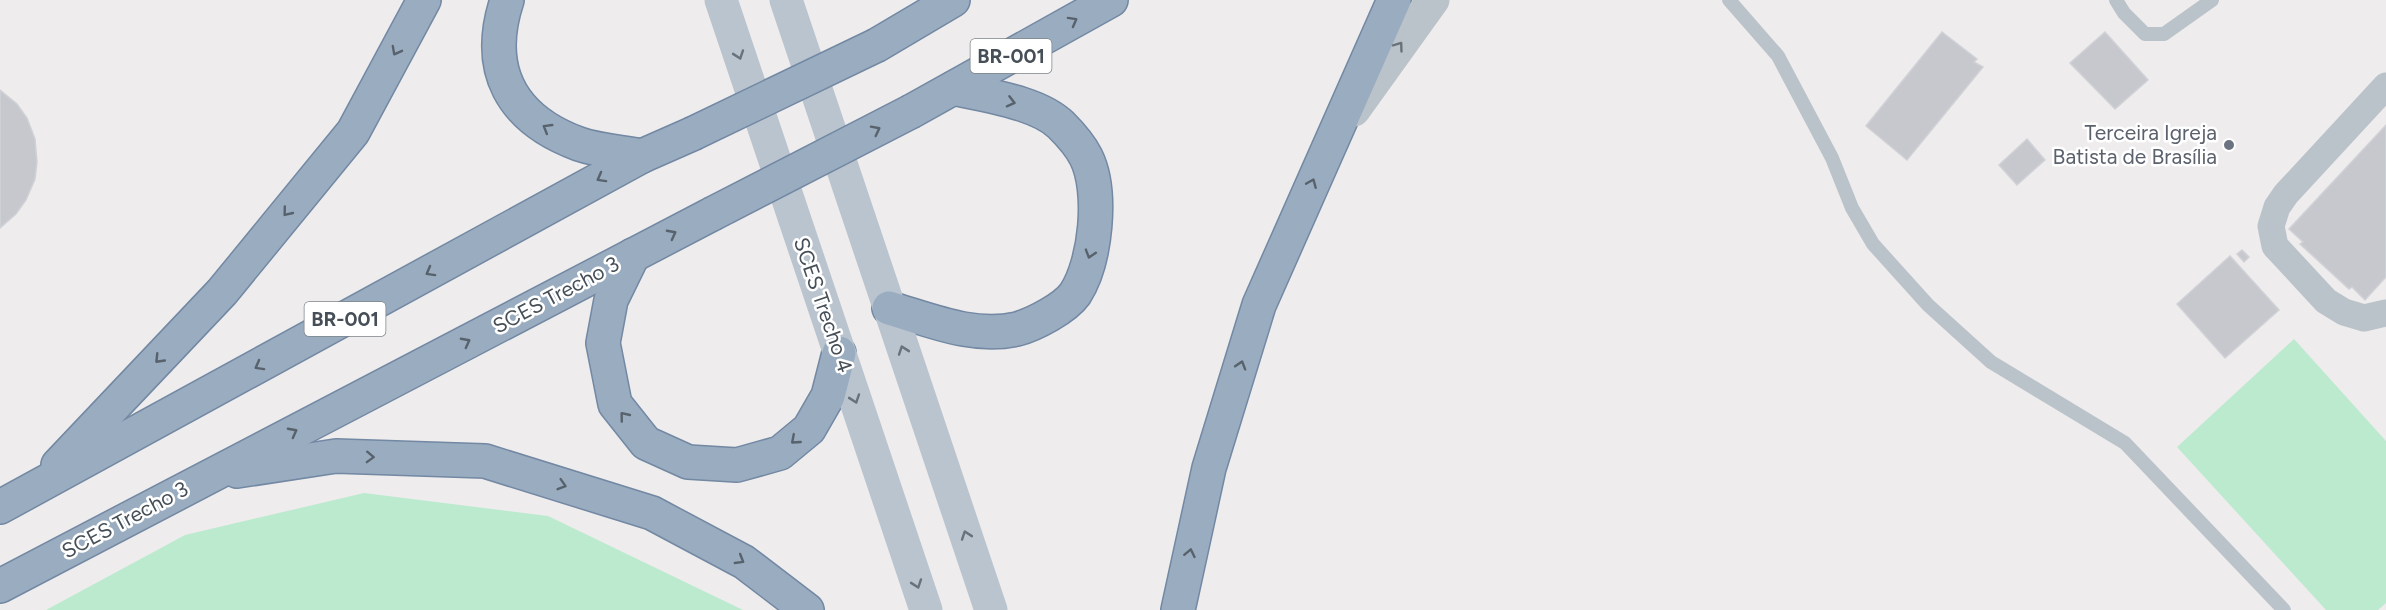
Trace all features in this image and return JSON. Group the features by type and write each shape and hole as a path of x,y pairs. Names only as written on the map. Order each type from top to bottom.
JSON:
{"highway":[{"path":"36,488 222,292 353,132 424,0"},
{"path":"507,0 499,24 499,65 514,100 544,128 581,145 642,156"},
{"name":"SCES Trecho 3","path":"0,586 912,111 1111,0"},
{"path":"1178,610 1209,468 1259,305 1394,0"},
{"name":"BR-001","path":"0,507 642,156 876,45 946,2"},
{"path":"889,308 946,326 984,332 1018,328 1050,315 1075,294 1093,250 1096,198 1086,158 1060,124 1032,108 954,88"},
{"path":"633,255 611,300 603,343 615,404 646,442 688,462 737,465 780,453 808,429 828,396 839,352"},
{"path":"208,476 336,456 485,461 652,513 744,562 807,610"}],"main road":[{"name":"SCES Trecho 4","path":"721,0 926,610"},
{"path":"786,0 992,610"}],"street":[{"path":"1328,145 1433,0"},
{"path":"2386,86 2286,194 2277,207 2271,226 2275,246 2326,301 2344,312 2364,318 2386,313"}],"lane":[{"path":"1729,0 1778,56 1832,158 1852,208 1873,244 1928,305 1990,362 2124,443 2284,610"},
{"path":"2116,0 2124,13 2145,34 2164,34 2212,0"}],"green space":[{"path":"2294,339 2386,441 2386,603 2378,610 2326,610 2177,447"},
{"path":"364,493 548,516 743,610 46,610 185,535"}],"building":[{"path":"1942,32 1977,59 1974,62 1983,67 1907,160 1866,126"},
{"path":"2105,32 2148,80 2115,109 2070,63"},
{"path":"0,90 17,104 27,118 35,139 37,162 35,179 26,200 16,214 0,228"},
{"path":"2386,125 2386,277 2365,300 2352,287 2349,289 2300,244 2303,242 2289,229"},
{"path":"2027,139 2045,160 2017,185 1999,165"},
{"path":"2242,250 2249,257 2244,262 2237,254"},
{"path":"2230,256 2279,310 2225,358 2177,304"}],"place":[{"name":"Terceira Igreja Batista de Brasília","path":"2229,145"}]}
